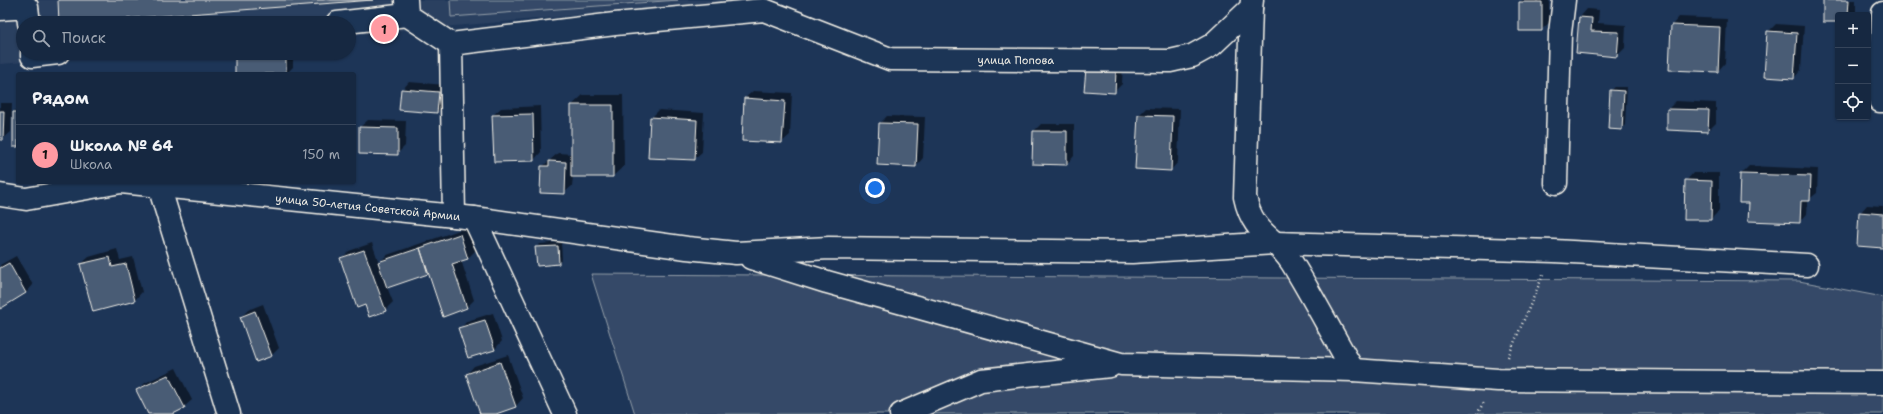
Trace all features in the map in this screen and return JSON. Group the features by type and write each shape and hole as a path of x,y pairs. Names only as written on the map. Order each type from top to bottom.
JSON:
{"street":[{"path":"1556,183 1560,33 1564,0"},
{"path":"1251,4 1245,197 1248,211 1257,227 1275,243 1291,261 1352,370"},
{"name":"улица Попова","path":"763,5 890,59 1170,61 1192,56 1212,45 1251,4"},
{"path":"356,19 406,8 451,44 763,5"},
{"path":"0,9 27,7 28,16"},
{"path":"1883,13 1880,101 1883,101"},
{"path":"451,44 464,217"},
{"name":"улица 50-летия Советской Армии","path":"0,195 26,199 110,184"},
{"name":"улица 50-летия Советской Армии","path":"140,184 464,217 687,248 736,253"},
{"path":"159,186 229,414"},
{"name":"улица 50-летия Советской Армии","path":"464,217 565,414"},
{"path":"736,253 829,248 1132,252 1275,243 1554,251 1807,265"},
{"path":"736,253 834,284 1121,364"},
{"path":"901,414 981,380 1121,364 1352,370 1498,380 1883,383"}],"path":[{"path":"1477,414 1498,380 1554,251"}],"shaded area":[{"path":"0,0 747,0 356,34 356,16 16,16 16,60 48,60 0,64"},
{"path":"450,0 678,0 451,17"},
{"path":"591,274 1799,281 1883,297 1883,414 635,414"}],"building":[{"path":"58,0 373,0 162,16 59,16"},
{"path":"1823,0 1849,0 1848,12 1835,12 1835,22 1823,22"},
{"path":"1519,2 1542,2 1542,31 1519,31"},
{"path":"1579,17 1592,18 1591,31 1619,32 1617,57 1576,53"},
{"path":"1671,25 1720,27 1718,72 1669,70"},
{"path":"1767,31 1797,33 1794,79 1764,77"},
{"path":"235,60 286,60 286,72 235,72"},
{"path":"1086,69 1116,71 1115,93 1084,91"},
{"path":"401,89 439,92 437,113 399,110"},
{"path":"1610,90 1624,91 1622,130 1608,129"},
{"path":"744,98 785,101 782,143 742,141"},
{"path":"571,105 613,105 613,177 571,177"},
{"path":"1667,109 1709,110 1708,132 1667,130"},
{"path":"0,111 4,111 3,140 0,140"},
{"path":"13,112 16,112 16,147 13,147"},
{"path":"533,114 534,161 494,162 492,115"},
{"path":"1138,115 1173,116 1171,171 1135,169"},
{"path":"650,117 697,120 695,160 648,158"},
{"path":"879,123 918,124 916,167 877,165"},
{"path":"359,127 398,128 398,155 359,154"},
{"path":"1033,131 1067,131 1067,165 1032,164"},
{"path":"549,161 566,162 565,194 540,193 541,166 549,166"},
{"path":"1740,174 1811,176 1810,201 1801,201 1800,223 1748,221 1749,203 1739,203"},
{"path":"1685,180 1712,181 1711,220 1684,220"},
{"path":"1859,212 1883,214 1883,248 1857,246"},
{"path":"460,234 468,259 452,264 467,308 443,317 420,248"},
{"path":"558,246 559,264 537,266 535,247"},
{"path":"420,248 428,274 387,288 378,262"},
{"path":"364,250 386,311 369,317 365,305 357,308 340,258"},
{"path":"110,257 112,267 126,264 135,301 93,312 80,264"},
{"path":"9,263 26,293 0,309 0,268"},
{"path":"255,311 272,356 256,362 240,317"},
{"path":"485,320 495,350 468,358 458,328"},
{"path":"500,362 516,407 496,414 480,414 466,374"},
{"path":"168,375 185,408 173,414 148,414 136,390"}],"place":[{"name":"Школа № 64","path":"384,29"}]}
